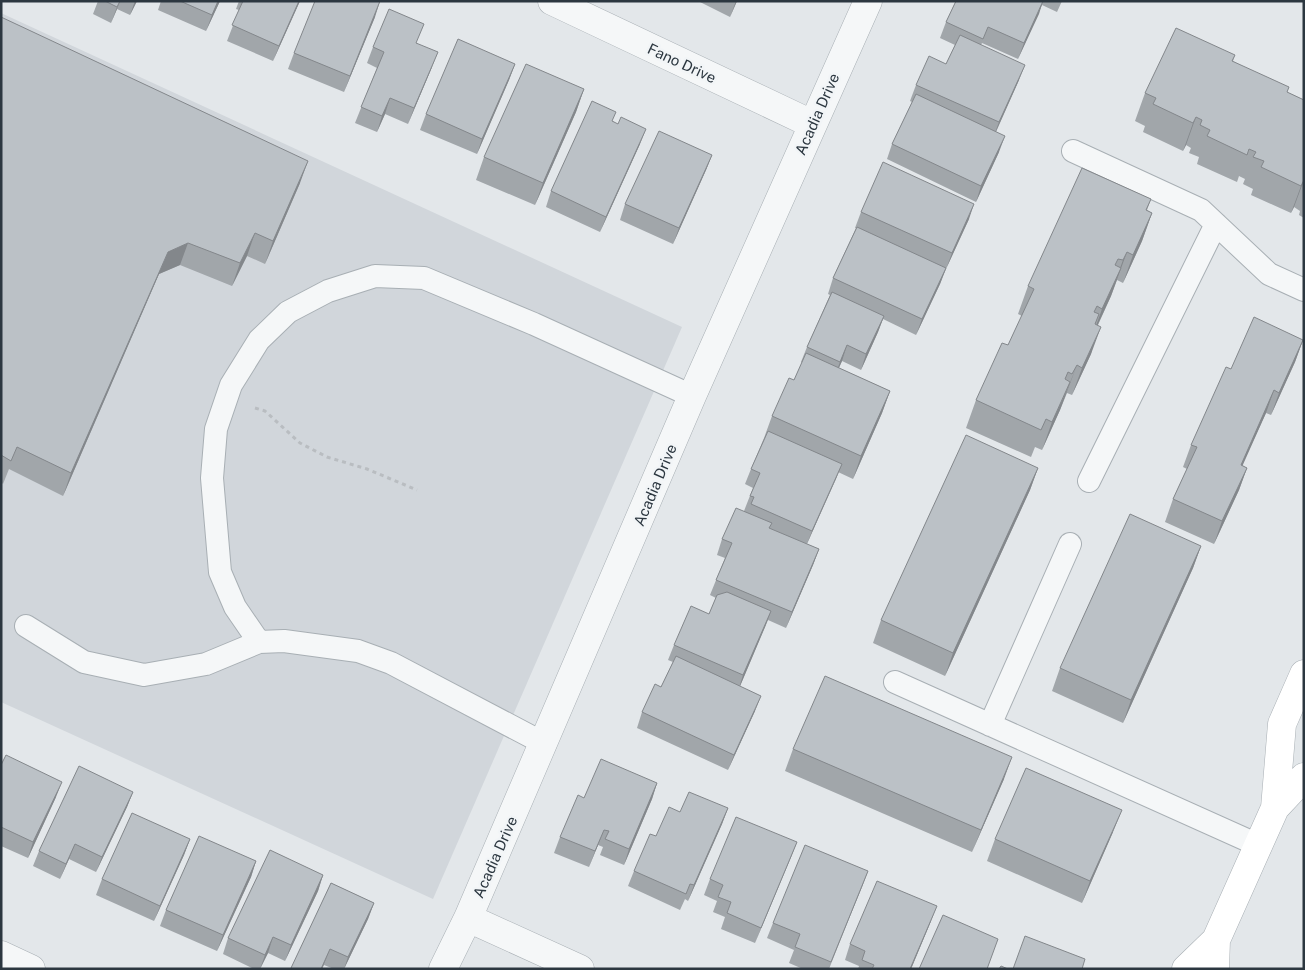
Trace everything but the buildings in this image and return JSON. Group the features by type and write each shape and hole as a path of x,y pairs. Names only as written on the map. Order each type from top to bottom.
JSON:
{"main road":[{"path":"1275,808 1282,724 1304,674"},
{"path":"1214,969 1216,940 1275,808 1304,777"},
{"path":"1186,969 1216,940"}],"street":[{"name":"Fano Drive","path":"552,1 812,124"},
{"name":"Acadia Drive","path":"443,969 468,918 545,744 692,396 868,1"},
{"path":"468,918 580,969"},
{"path":"1,954 31,969"}],"lane":[{"path":"1072,151 1200,210 1269,274 1304,290"},
{"path":"1089,481 1216,224"},
{"path":"259,642 235,607 220,572 212,478 216,429 231,385 260,340 288,312 328,291 375,276 424,278 534,324 692,396"},
{"path":"990,725 1070,544"},
{"path":"26,626 84,662 144,675 206,664 259,642 284,641 358,650 391,664 545,744"},
{"path":"895,682 1258,845"}],"path":[{"path":"226,398 265,411 300,443 327,457 367,469 417,490"}],"shaded area":[{"path":"1,13 682,327 433,899 1,702"}]}
